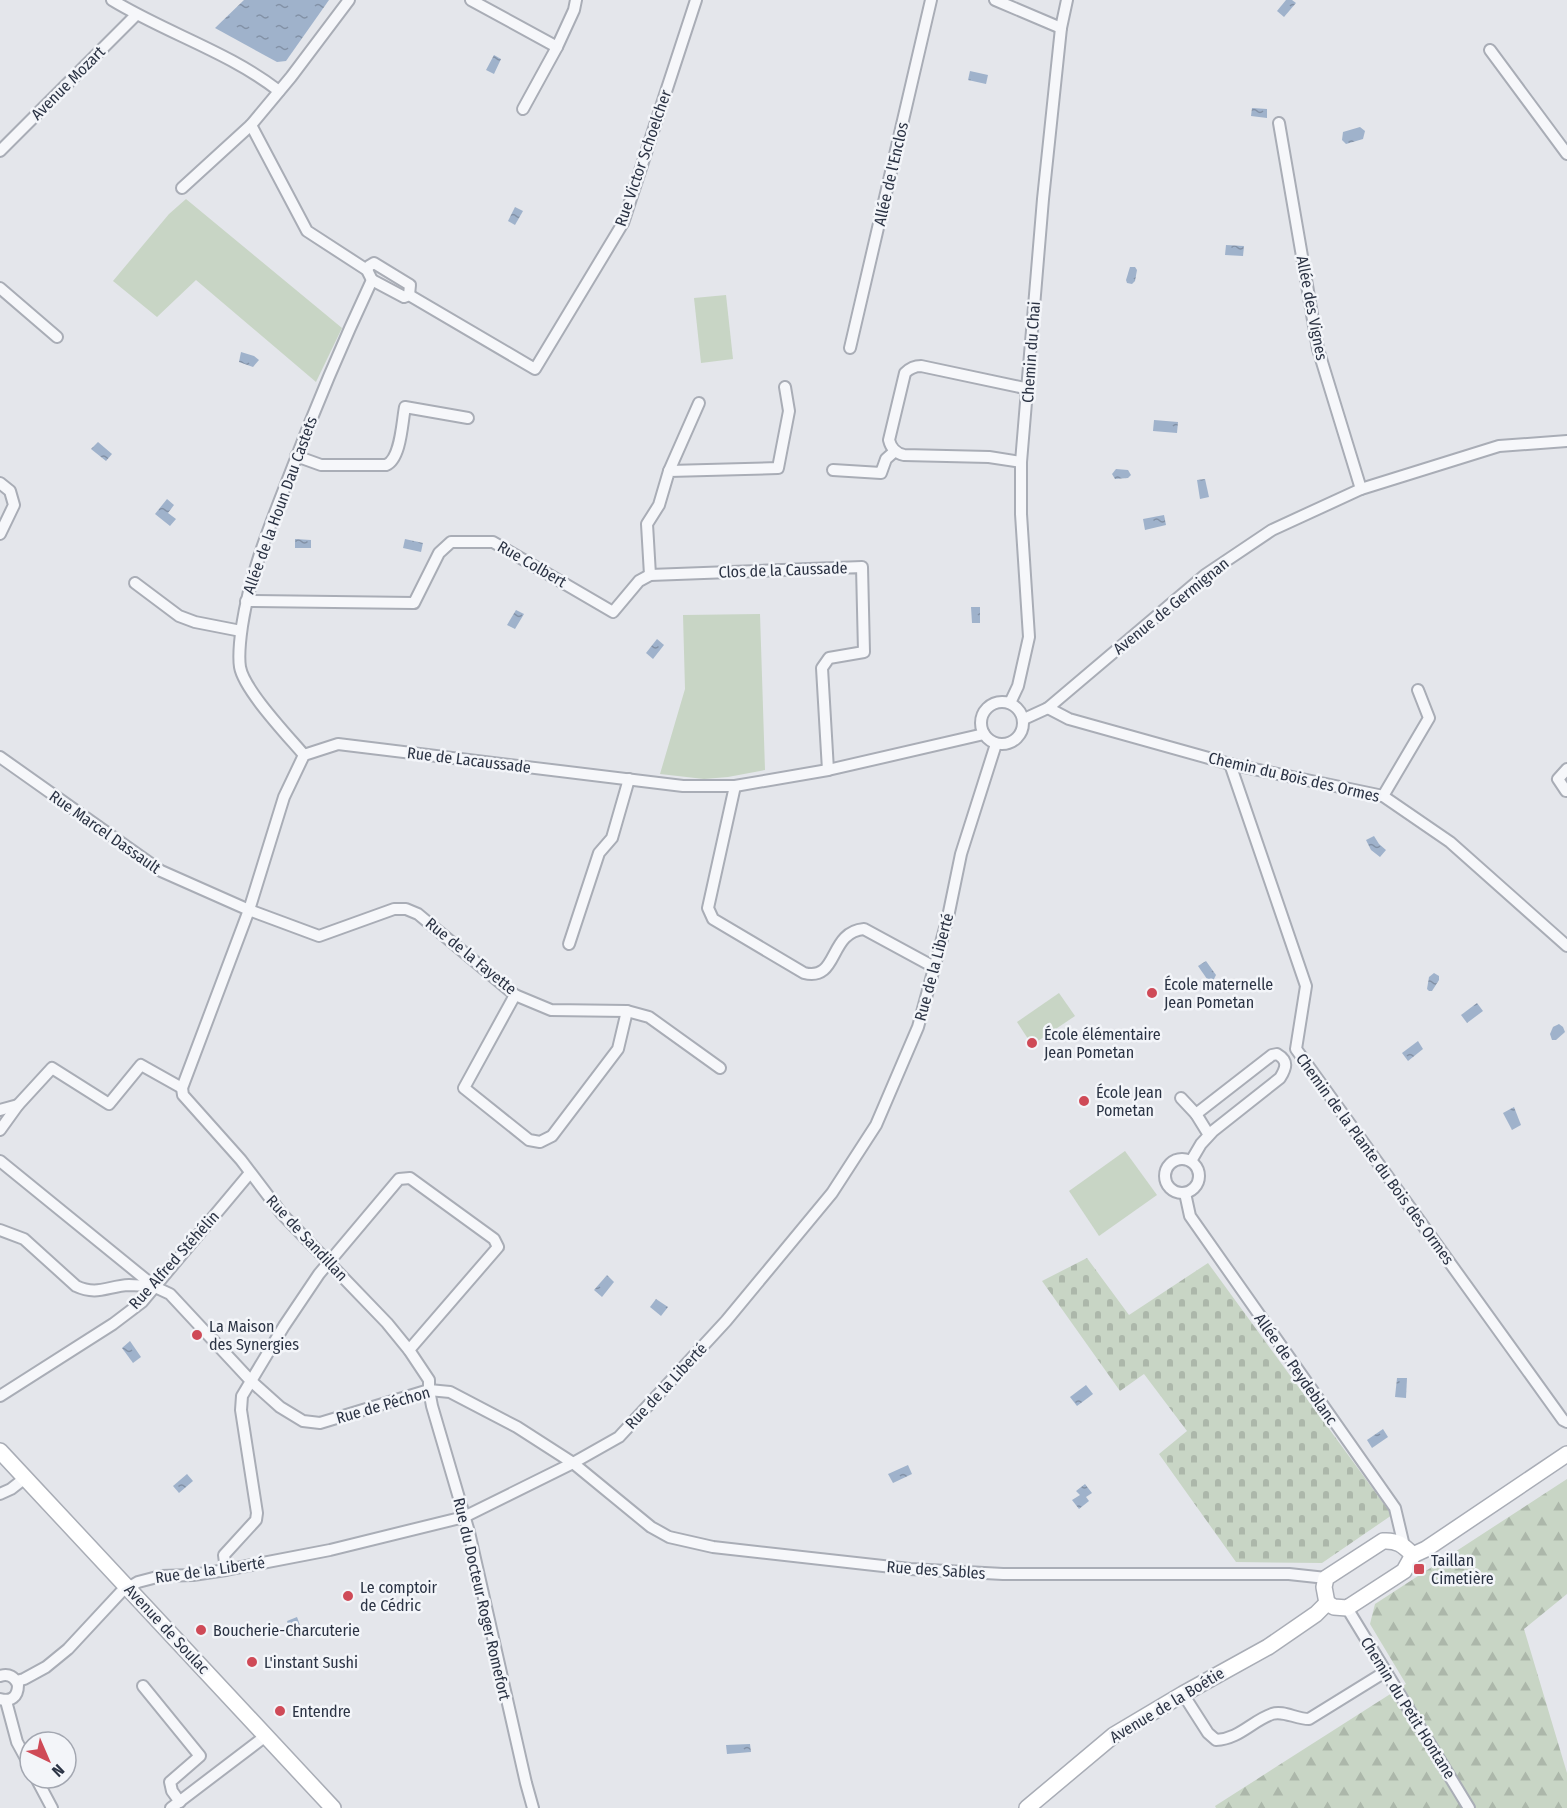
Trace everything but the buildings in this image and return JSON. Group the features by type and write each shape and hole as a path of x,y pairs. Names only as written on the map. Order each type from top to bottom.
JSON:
{"main road":[{"name":"Avenue de Soulac","path":"0,1451 333,1808"},
{"path":"1408,1550 1404,1571 1347,1608 1322,1608 1326,1578 1383,1541 1393,1540 1408,1550 1426,1549 1567,1454"},
{"name":"Avenue de la Boétie","path":"1027,1808 1114,1735 1268,1647 1322,1608"}],"street":[{"path":"112,0 136,15 257,74 279,91"},
{"path":"182,188 251,124 291,77 349,0"},
{"path":"471,0 557,47"},
{"path":"523,109 557,47 576,0"},
{"name":"Rue Victor Schoelcher","path":"410,294 535,369 623,223 696,0"},
{"name":"Allée de l'Enclos","path":"850,348 931,0"},
{"path":"995,0 1060,28"},
{"name":"Chemin du Chai","path":"1010,703 1018,686 1029,637 1021,514 1021,462 1060,28 1067,0"},
{"name":"Avenue Mozart","path":"0,151 136,15"},
{"path":"1490,50 1567,154"},
{"name":"Allée des Vignes","path":"1279,123 1318,349 1361,489"},
{"path":"251,124 307,231 369,275 404,297 410,294 410,285 374,263 369,266 369,275"},
{"name":"Allée de la Houn Dau Castets","path":"304,756 247,685 240,669 241,631 246,601 268,529 369,275"},
{"path":"0,288 57,337"},
{"path":"1021,462 989,457 903,455 890,446 889,440 906,373 910,368 921,366 1029,389"},
{"path":"669,471 778,468 789,411 785,387"},
{"path":"650,575 647,524 659,505 669,471 699,403"},
{"path":"297,456 321,465 386,465 392,462 397,453 405,407 468,418"},
{"name":"Avenue de Germignan","path":"1024,719 1048,708 1204,575 1272,530 1361,489 1499,446 1567,441"},
{"path":"833,470 881,473 886,459 895,451"},
{"path":"0,483 10,491 14,505 0,534"},
{"name":"Rue Colbert","path":"246,601 414,603 439,553 451,542 493,542 613,612 639,581 650,575"},
{"name":"Clos de la Caussade","path":"650,575 862,567 864,652 829,658 822,668 828,770"},
{"path":"135,583 179,616 195,622 241,631"},
{"path":"1383,796 1429,718 1418,690"},
{"path":"995,703 1010,703 1016,706 1024,719 1022,733 1016,741 1003,745 996,744 984,734 981,725 981,718 986,710 995,703"},
{"name":"Chemin du Bois des Ormes","path":"1048,708 1069,719 1230,764 1383,796 1450,842 1567,946"},
{"name":"Rue de Lacaussade","path":"304,756 338,744 683,786 735,786 828,770 984,734"},
{"name":"Rue de la Liberté","path":"17,1681 46,1667 68,1649 121,1593 138,1581 161,1576 193,1575 226,1570 330,1550 464,1517 573,1463 619,1437 726,1321 832,1193 876,1125 918,1027 948,916 961,854 996,744"},
{"path":"0,1130 18,1105 52,1068 109,1104 141,1065 182,1088 249,910 284,797 304,756"},
{"name":"Rue Marcel Dassault","path":"0,758 161,872 249,910"},
{"name":"Chemin de la Plante du Bois des Ormes","path":"1230,764 1306,986 1296,1049 1563,1420 1567,1422"},
{"path":"1566,791 1558,779 1567,769"},
{"path":"569,944 599,853 612,838 629,779"},
{"path":"735,786 708,908 713,919 804,973 811,974 825,969 847,934 854,930 864,929 934,967"},
{"name":"Rue de la Fayette","path":"249,910 319,936 394,909 406,909 418,914 515,995 551,1010 627,1011 649,1017 720,1068"},
{"path":"515,995 464,1088 529,1140 540,1142 552,1136 618,1049 627,1011"},
{"path":"1191,1161 1209,1135 1280,1078 1286,1068 1286,1061 1277,1054 1272,1055 1196,1114"},
{"name":"Rue de Sandillan","path":"182,1088 183,1095 241,1160 282,1214 387,1323 429,1380 429,1390"},
{"path":"1181,1098 1196,1114 1209,1135"},
{"path":"0,1110 18,1105"},
{"path":"1179,1159 1191,1161 1200,1171 1200,1181 1193,1191 1185,1193 1177,1194 1165,1182 1168,1164 1179,1159"},
{"name":"Rue de Péchon","path":"0,1161 155,1287 170,1294 251,1381 292,1416 303,1421 320,1423 429,1390 450,1392 517,1427 573,1463"},
{"name":"Rue Alfred Stéhélin","path":"0,1396 113,1324 142,1302 250,1173"},
{"path":"226,1570 224,1555 256,1520 257,1513 241,1410 242,1396 284,1326 329,1263 399,1179 410,1178 494,1239 498,1248 409,1350"},
{"name":"Allée de Peydeblanc","path":"1185,1193 1190,1216 1395,1508 1408,1550"},
{"path":"0,1230 24,1239 76,1286 85,1291 95,1292 129,1285 155,1287"},
{"name":"Rue du Docteur Roger Romefort","path":"429,1390 469,1532 533,1808"},
{"name":"Rue des Sables","path":"573,1463 651,1527 669,1537 713,1547 933,1570 1003,1574 1289,1574 1326,1578"},
{"path":"0,1494 25,1478"},
{"name":"Chemin du Petit Hontane","path":"1347,1608 1470,1808"},
{"path":"1183,1694 1208,1732 1216,1740 1228,1739 1273,1713 1286,1713 1298,1719 1309,1719 1385,1672"},
{"path":"0,1676 7,1675 17,1681 17,1694 3,1700 18,1744"},
{"path":"142,1686 200,1756 170,1782 176,1805 267,1735"},
{"path":"42,1790 52,1808"}],"green space":[{"path":"186,199 342,328 316,382 196,280 157,317 113,281 169,214"},
{"path":"726,295 733,359 701,363 694,298"},
{"path":"760,614 765,770 704,779 660,774 685,689 683,615"},
{"path":"1059,993 1075,1016 1032,1045 1017,1022"},
{"path":"1125,1151 1157,1195 1099,1236 1069,1191"},
{"path":"1087,1258 1129,1315 1208,1263 1392,1515 1322,1563 1236,1562 1159,1454 1187,1431 1144,1374 1120,1391 1042,1281"},
{"path":"1567,1479 1567,1594 1524,1629 1567,1773 1567,1808 1216,1808 1215,1806 1406,1684 1370,1624 1375,1604"}],"water":[{"path":"244,0 329,0 286,61 277,62 215,28"},
{"path":"1286,0 1296,3 1284,17 1277,11"},
{"path":"494,55 501,59 494,74 486,70"},
{"path":"970,71 988,75 986,84 968,80"},
{"path":"1252,108 1267,109 1267,118 1251,116"},
{"path":"1360,127 1365,131 1363,139 1346,144 1342,140 1343,132"},
{"path":"515,207 523,211 515,225 508,221"},
{"path":"1226,245 1244,246 1243,256 1225,255"},
{"path":"1130,267 1135,267 1137,270 1135,281 1132,284 1127,283 1126,280"},
{"path":"241,352 259,360 253,367 239,362"},
{"path":"1154,420 1178,422 1177,433 1153,431"},
{"path":"98,442 112,454 106,461 91,449"},
{"path":"1116,469 1128,470 1131,475 1128,478 1115,479 1112,474"},
{"path":"1205,479 1209,497 1200,499 1197,480"},
{"path":"167,499 174,505 168,513 176,519 170,526 155,514"},
{"path":"1164,515 1166,525 1145,530 1143,519"},
{"path":"295,539 311,540 311,548 295,548"},
{"path":"405,539 423,543 421,552 403,548"},
{"path":"971,607 980,607 980,623 972,623"},
{"path":"516,610 524,614 515,629 507,625"},
{"path":"657,639 664,645 653,659 646,653"},
{"path":"1374,836 1386,850 1380,857 1371,850 1366,840"},
{"path":"1206,961 1216,975 1213,981 1207,979 1198,966"},
{"path":"1434,973 1439,976 1439,980 1432,991 1429,991 1427,989 1429,977"},
{"path":"1477,1003 1483,1011 1467,1023 1461,1015"},
{"path":"1559,1024 1565,1032 1556,1040 1552,1040 1550,1034 1553,1027"},
{"path":"1418,1041 1423,1049 1408,1061 1402,1053"},
{"path":"1514,1107 1521,1125 1512,1130 1503,1113"},
{"path":"607,1275 614,1282 602,1297 594,1290"},
{"path":"656,1299 668,1307 661,1316 650,1307"},
{"path":"130,1341 141,1357 133,1363 122,1348"},
{"path":"1397,1378 1407,1378 1406,1398 1395,1397"},
{"path":"1086,1385 1093,1394 1077,1406 1070,1397"},
{"path":"1383,1429 1388,1437 1372,1448 1367,1440"},
{"path":"908,1465 912,1474 893,1483 888,1474"},
{"path":"187,1474 193,1481 179,1493 173,1486"},
{"path":"1085,1484 1092,1493 1086,1497 1089,1501 1079,1509 1072,1500 1080,1495 1076,1491"},
{"path":"297,1617 304,1636 294,1639 287,1621"},
{"path":"750,1744 751,1752 727,1754 726,1745"}],"place":[{"name":"École maternelle Jean Pometan","path":"1152,993"},
{"name":"École élémentaire Jean Pometan","path":"1032,1043"},
{"name":"École Jean Pometan","path":"1084,1101"},
{"name":"La Maison des Synergies","path":"197,1335"},
{"name":"Taillan Cimetière","path":"1419,1569"},
{"name":"Le comptoir de Cédric","path":"348,1596"},
{"name":"Boucherie-Charcuterie","path":"201,1630"},
{"name":"L'instant Sushi","path":"252,1662"},
{"name":"Entendre","path":"280,1711"}]}
